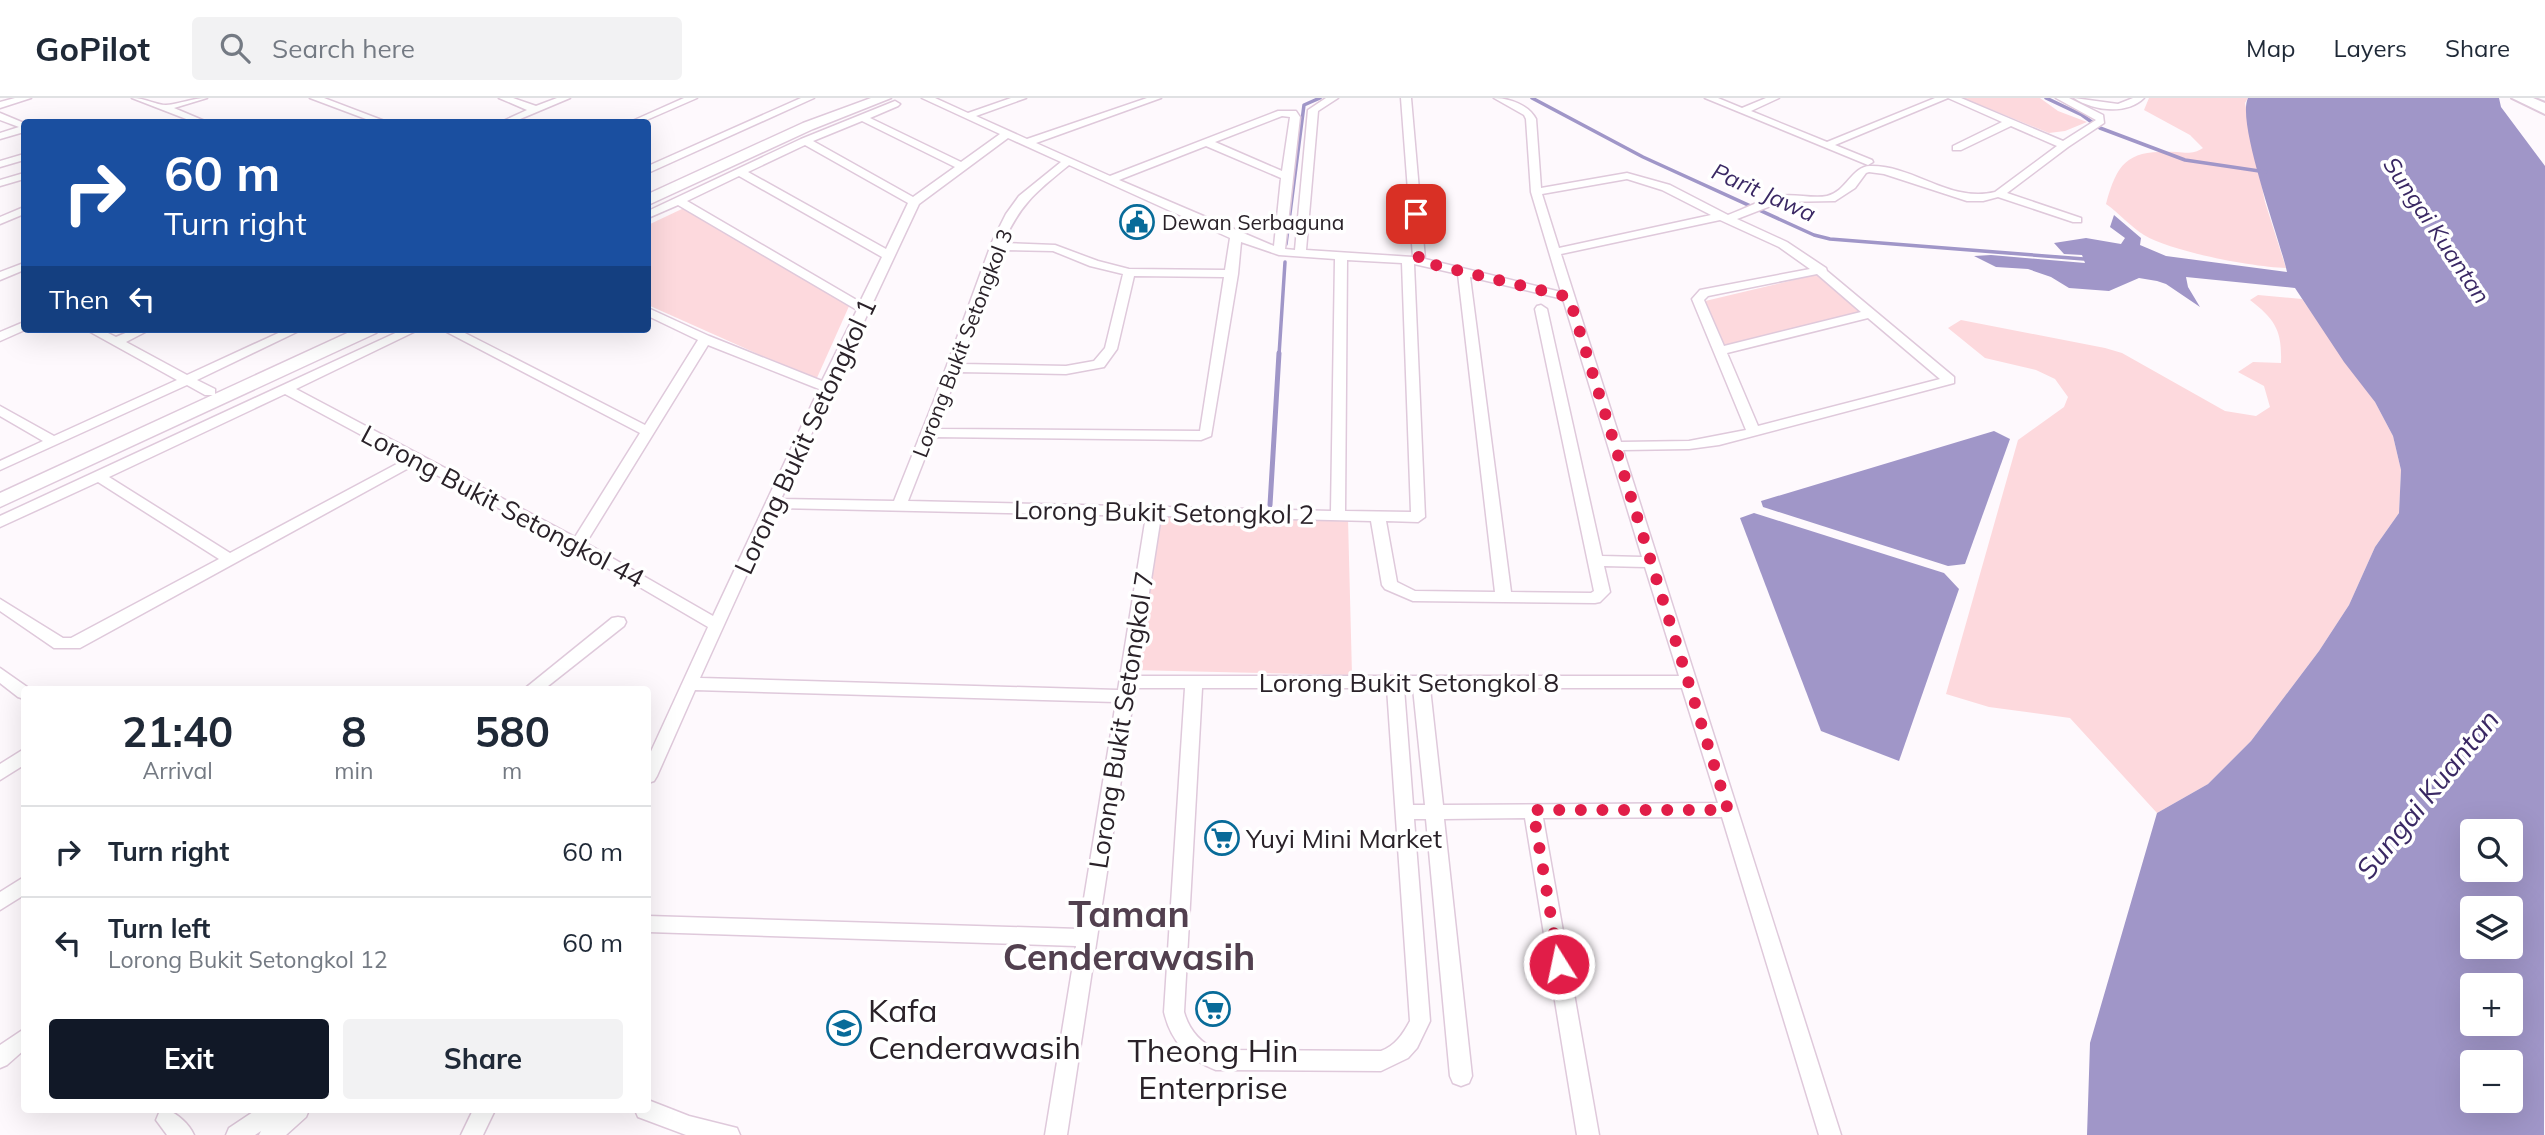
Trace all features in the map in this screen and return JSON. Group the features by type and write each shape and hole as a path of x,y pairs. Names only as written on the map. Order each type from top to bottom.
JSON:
{"highway":[{"path":"2520,98 2545,109"}],"main road":[{"path":"651,189 777,132 864,98"},
{"path":"651,199 808,126 889,101"},
{"path":"0,488 199,385 336,333"},
{"path":"0,501 361,333"}],"street":[{"path":"0,104 26,98"},
{"path":"137,98 193,119"},
{"path":"165,108 202,98"},
{"path":"321,100 338,98"},
{"path":"505,98 537,110"},
{"path":"514,119 565,98"},
{"path":"642,119 692,98"},
{"path":"651,169 809,98"},
{"path":"927,98 1236,236 1279,252 1413,261 1569,297"},
{"path":"970,115 1021,98"},
{"path":"1028,142 1156,98"},
{"path":"1300,253 1313,110 1333,98"},
{"path":"1338,516 1418,517 1413,261 1406,98"},
{"path":"1499,98 1528,113 1531,119 1536,192 1830,1135"},
{"path":"1710,98 1868,162"},
{"path":"1742,111 1774,98"},
{"path":"1827,145 1943,98"},
{"path":"1953,98 2064,145"},
{"path":"1555,253 1728,217 1780,199 1831,199 1851,186 1862,172 1869,169 1973,198 1987,199 1999,194 2101,121 2100,117 2061,98"},
{"path":"2078,98 2097,104 2118,106 2130,105 2139,98"},
{"path":"321,100 374,119"},
{"path":"651,214 861,117 889,101"},
{"path":"1109,180 1281,113 1293,114 1296,117 1286,177 1279,252"},
{"path":"0,116 21,126"},
{"path":"861,117 961,166"},
{"path":"1957,148 2011,122"},
{"path":"0,136 21,129"},
{"name":"Lorong Bukit Setongkol 1","path":"651,770 772,503 914,202 1008,132"},
{"path":"805,141 914,202"},
{"path":"1206,142 1286,177"},
{"path":"0,164 21,158"},
{"name":"Lorong Bukit Setongkol 3","path":"899,506 1011,214 1023,198 1068,161"},
{"path":"740,172 888,256"},
{"path":"1536,192 1627,176 1640,178 1728,217 1785,244 1822,270 1949,380 1719,441 1689,445 1616,446"},
{"path":"0,183 21,177"},
{"path":"1999,194 2077,220"},
{"path":"678,200 864,309"},
{"path":"5,219 21,211"},
{"path":"928,433 1201,436 1206,433 1236,236"},
{"path":"997,246 1055,248 1094,264 1129,272 1232,274"},
{"name":"Lorong Bukit Setongkol 2","path":"772,503 1338,516 1341,256"},
{"path":"0,276 21,267"},
{"path":"1753,430 1698,303 1701,295 1822,270"},
{"path":"952,368 1066,370 1099,364 1111,349 1129,272"},
{"path":"1464,272 1504,598"},
{"path":"1378,517 1390,585 1413,596 1594,598 1602,592 1541,309"},
{"path":"651,313 705,339 828,388"},
{"path":"1718,351 1872,313"},
{"path":"0,337 21,327"},
{"path":"98,333 199,385"},
{"path":"116,342 136,333"},
{"path":"0,466 199,385 290,333"},
{"path":"0,523 405,333"},
{"path":"455,333 649,432"},
{"path":"578,545 705,339"},
{"name":"Lorong Bukit Setongkol 44","path":"286,389 578,545 718,626"},
{"path":"0,410 54,442"},
{"path":"0,604 60,644 74,644 415,459"},
{"path":"100,477 229,559"},
{"name":"Lorong Bukit Setongkol 7","path":"1056,1135 1154,512"},
{"path":"1596,561 1652,562"},
{"path":"536,686 618,622"},
{"path":"0,674 21,691"},
{"path":"1421,681 1461,1076"},
{"path":"1194,683 1174,1012 1177,1027 1200,1055 1216,1060 1381,1060 1395,1058 1413,1036 1420,1021 1395,682"},
{"name":"Lorong Bukit Setongkol 8","path":"691,684 1128,689 1194,683 1689,682"},
{"path":"1,772 21,758"},
{"path":"1533,810 1588,1135"},
{"path":"1405,811 1728,810"},
{"path":"0,902 21,887"},
{"path":"651,924 1085,938"},
{"path":"0,1058 21,1040"},
{"path":"651,1112 688,1130 729,1135"},
{"path":"237,1135 269,1113"},
{"path":"270,1135 295,1113"},
{"path":"472,1135 483,1113"}],"shaded area":[{"path":"1963,98 2040,98 2058,111 2087,122 2065,131 2049,133"},
{"path":"2149,98 2248,98 2245,103 2265,202 2286,268 2234,262 2173,247 2144,235 2106,204 2121,167 2128,160 2148,153 2190,153 2203,148 2190,135 2144,110"},
{"path":"684,208 850,304 816,380 651,306 651,224"},
{"path":"1819,274 1867,314 1719,349 1701,302"},
{"path":"2258,295 2302,299 2375,402 2393,436 2401,470 2399,513 2375,547 2349,605 2319,651 2251,741 2208,784 2157,813 2070,718 1989,707 1946,694 2018,440 2064,407 2068,397 2055,379 2036,370 1985,358 1948,328 1961,320 2105,348 2122,353 2225,411 2256,416 2270,407 2264,386 2238,372 2253,362 2281,363 2276,327 2250,300"},
{"path":"1156,515 1348,519 1352,675 1132,670"}],"water":[{"name":"Sungai Kuantan","path":"2248,98 2499,98 2501,107 2545,166 2544,1135 2087,1135 2090,1043 2157,813 2208,784 2251,741 2319,651 2349,605 2375,547 2399,513 2401,470 2393,436 2375,402 2344,362 2295,288 2186,277 2188,287 2200,307 2157,281 2139,278 2109,291 2069,288 2051,277 2028,269 1996,267 1974,256 2085,263 2082,255 2064,254 2054,243 2086,238 2121,244 2125,238 2110,227 2114,215 2141,238 2140,245 2166,256 2287,272 2248,131"},
{"path":"1994,431 2010,439 1965,564 1948,566 1763,507 1761,501"},
{"path":"1754,513 1944,573 1959,589 1899,761 1821,731 1740,518"}],"waterway":[{"path":"1286,244 1304,105 1320,98"},
{"name":"Parit Jawa","path":"1532,98 1643,157 1814,235 1830,239 2084,259"},
{"path":"2046,98 2082,115 2100,128 2185,160 2266,172"},
{"path":"1279,355 1285,262"},
{"path":"1270,505 1279,353"}],"place":[{"name":"Dewan Serbaguna","path":"1137,222"},
{"name":"Yuyi Mini Market","path":"1222,838"},
{"name":"Theong Hin Enterprise","path":"1213,1009"},
{"name":"Kafa Cenderawasih","path":"844,1028"}],"district":[{"name":"Taman Cenderawasih","path":"1129,934"}],"route":[{"path":"1416,214 1419,261 1569,297 1728,810 1533,810 1559,964"}]}
